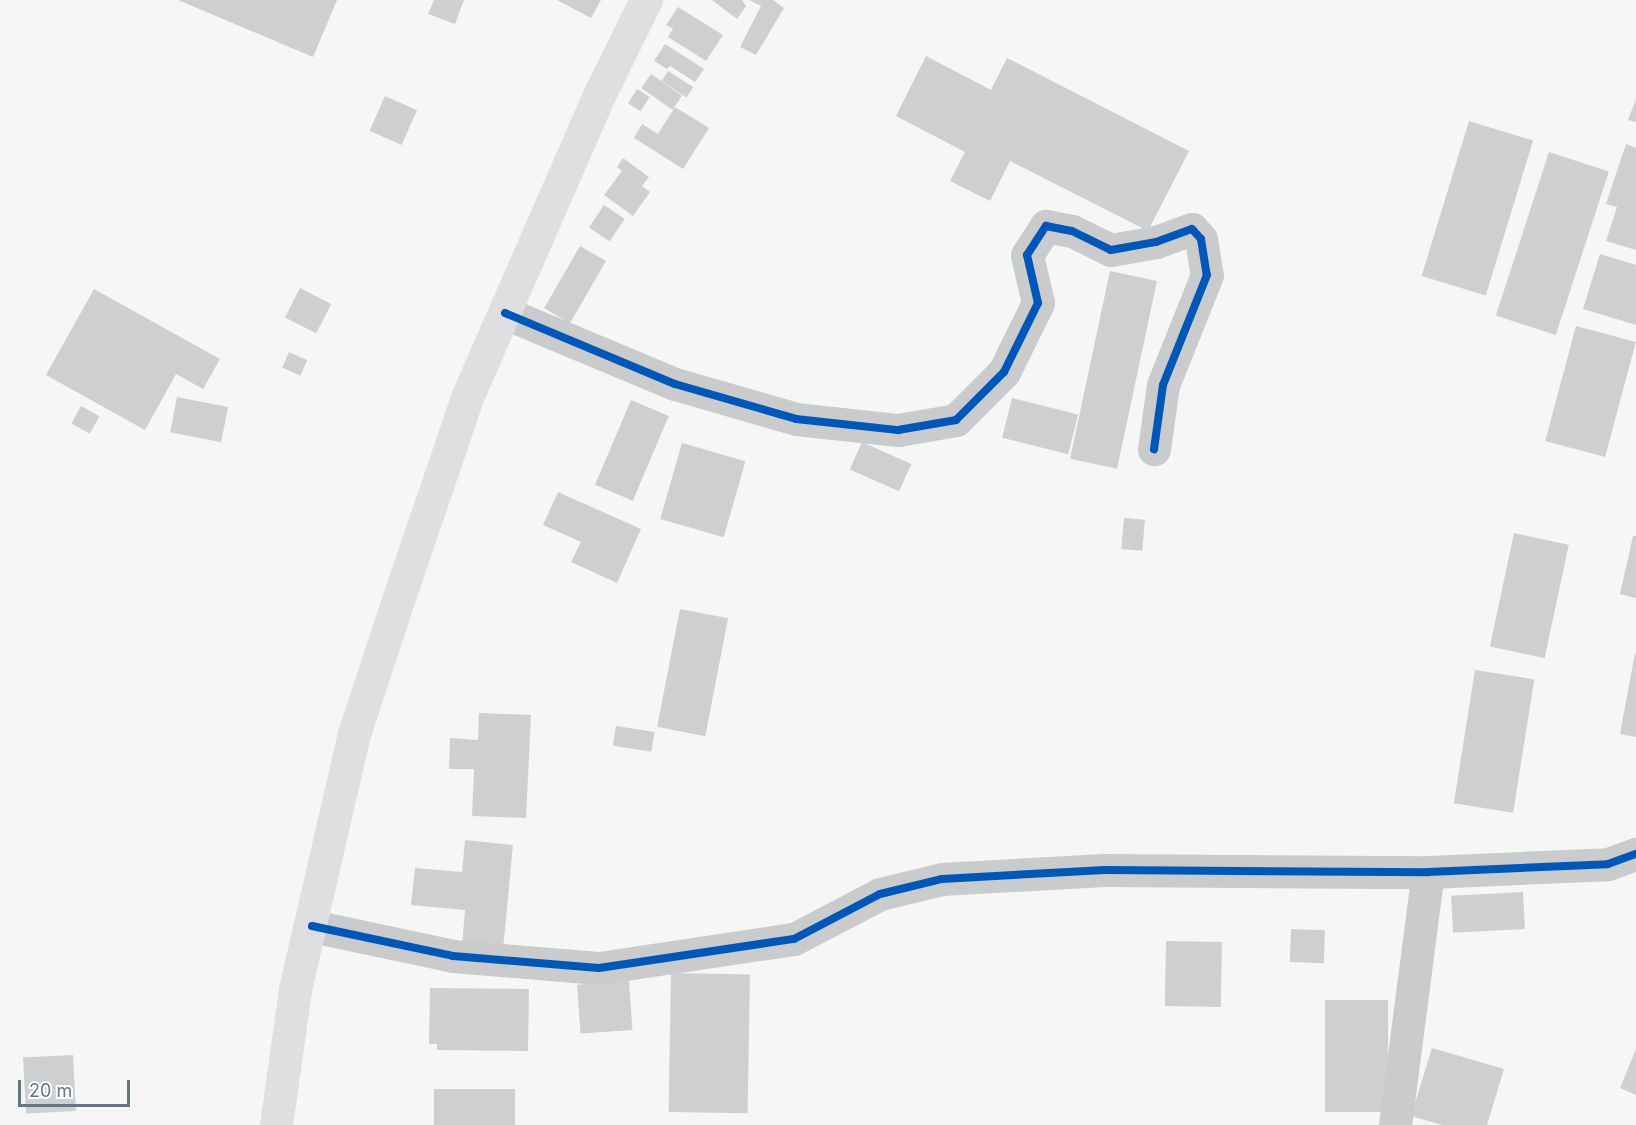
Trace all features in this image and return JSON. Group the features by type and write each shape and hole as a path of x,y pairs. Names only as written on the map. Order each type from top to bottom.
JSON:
{"main road":[{"path":"276,1125 296,988 354,734 468,396 600,93 646,0"}],"street":[{"path":"505,313 675,384 796,419 898,430 956,420 1004,372 1038,303 1027,255 1046,226 1072,231 1111,249 1156,242 1192,229 1201,239 1207,275 1163,385 1154,449"},
{"path":"312,926 453,956 599,968 794,939 880,894 942,879 1105,870 1428,872 1608,864 1636,854"},
{"path":"1395,1125 1428,872"}],"building":[{"path":"178,0 337,0 313,57"},
{"path":"434,0 464,0 455,24 428,14"},
{"path":"557,0 601,0 591,18"},
{"path":"712,0 742,0 746,6 737,19"},
{"path":"749,0 773,0 784,8 756,55 740,47 761,6"},
{"path":"678,7 723,35 706,61 668,37 673,29 666,25"},
{"path":"665,44 704,69 695,82 670,66 667,69 654,61"},
{"path":"926,56 991,90 1007,58 1189,151 1148,231 1010,161 990,201 950,181 965,152 896,116"},
{"path":"668,71 693,87 687,97 661,81"},
{"path":"651,74 682,96 672,110 641,88"},
{"path":"637,89 650,97 641,111 628,103"},
{"path":"385,96 417,110 402,145 370,131"},
{"path":"1636,99 1636,122 1628,120"},
{"path":"675,107 709,128 683,169 634,138 642,124 658,134"},
{"path":"1469,121 1533,141 1486,296 1422,276"},
{"path":"1626,144 1636,148 1636,250 1606,241 1617,207 1606,204"},
{"path":"1549,152 1609,171 1556,335 1496,316"},
{"path":"623,158 649,177 642,186 650,192 633,216 604,195 622,171 617,167"},
{"path":"604,205 625,219 610,241 589,227"},
{"path":"580,246 606,261 570,323 544,308"},
{"path":"1600,254 1636,265 1636,325 1583,309"},
{"path":"1110,271 1157,281 1117,469 1070,459"},
{"path":"300,288 331,304 316,333 285,317"},
{"path":"94,289 220,359 203,389 176,374 145,430 46,375"},
{"path":"1576,326 1636,342 1605,457 1545,441"},
{"path":"289,352 307,360 300,376 282,368"},
{"path":"177,397 228,407 221,442 170,432"},
{"path":"1012,398 1078,414 1068,454 1002,438"},
{"path":"631,400 669,416 633,501 595,485"},
{"path":"81,406 99,416 90,434 71,423"},
{"path":"862,442 911,464 899,491 850,469"},
{"path":"682,443 745,461 724,537 660,519"},
{"path":"558,492 641,529 617,583 571,562 581,542 543,525"},
{"path":"1124,518 1145,520 1142,551 1121,549"},
{"path":"1514,533 1569,545 1545,658 1490,646"},
{"path":"1633,536 1636,536 1636,598 1620,594"},
{"path":"680,609 728,618 705,736 657,727"},
{"path":"1636,653 1636,737 1620,734"},
{"path":"1475,670 1534,679 1513,813 1454,803"},
{"path":"479,713 531,715 526,818 472,816 474,769 449,769 450,738 478,740"},
{"path":"616,726 655,732 651,752 613,746"},
{"path":"465,840 513,845 503,950 462,946 465,910 411,905 415,868 462,872"},
{"path":"1523,892 1525,929 1453,933 1451,896"},
{"path":"1291,929 1325,930 1324,963 1290,962"},
{"path":"1166,941 1222,942 1221,1007 1165,1006"},
{"path":"671,973 750,974 748,1113 669,1112"},
{"path":"629,981 632,1030 581,1034 577,985"},
{"path":"430,988 529,989 528,1051 437,1050 437,1044 429,1044"},
{"path":"1325,1000 1388,1000 1388,1112 1325,1112"},
{"path":"1432,1048 1504,1069 1487,1125 1442,1125 1411,1116"},
{"path":"1636,1049 1636,1095 1620,1088"},
{"path":"73,1055 76,1111 26,1114 23,1058"},
{"path":"434,1089 515,1089 515,1125 434,1125"}],"cycle path":[{"path":"505,313 675,384 796,419 898,430 956,420 1004,372 1038,303 1027,255 1046,226 1072,231 1111,250 1156,242 1192,229 1201,239 1207,275 1163,385 1154,449"},
{"path":"312,926 453,956 599,968 794,939 880,894 942,879 1105,870 1428,872 1608,864 1636,854"}]}
